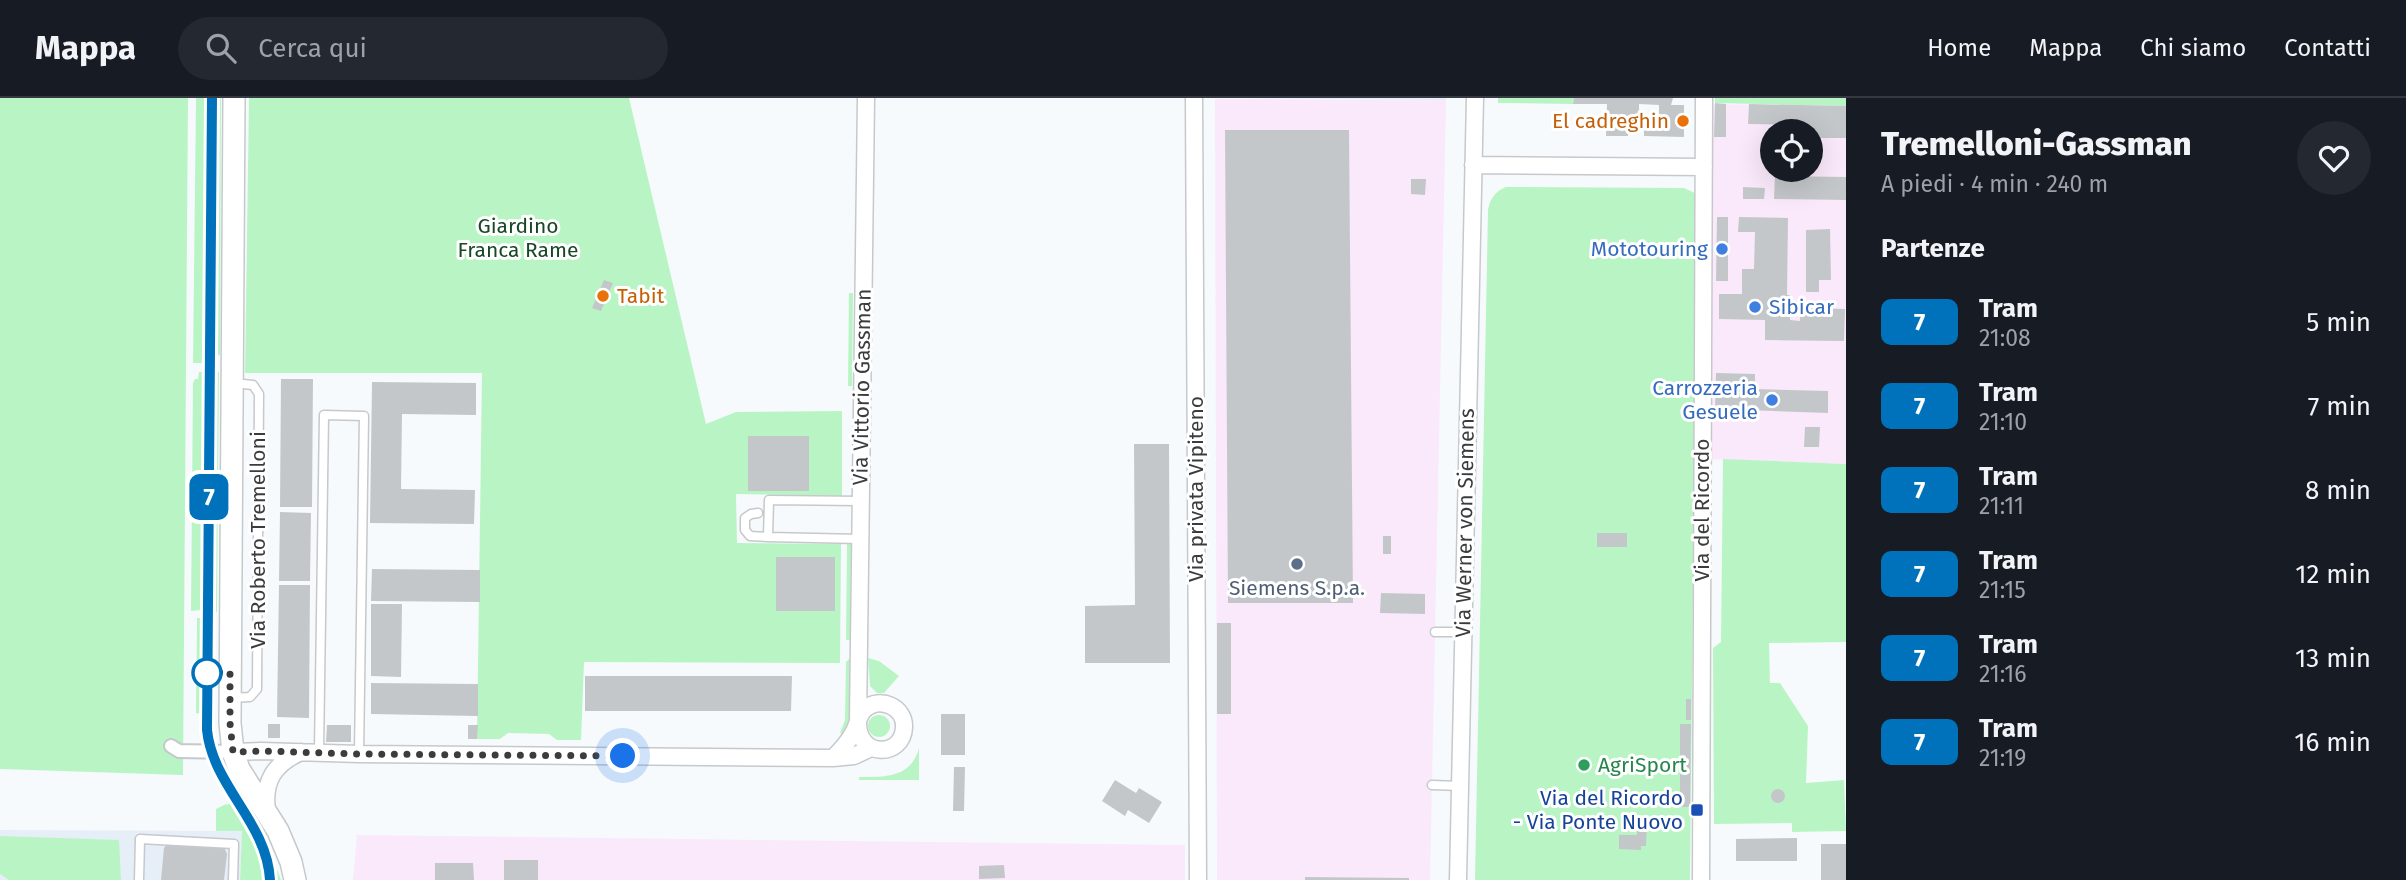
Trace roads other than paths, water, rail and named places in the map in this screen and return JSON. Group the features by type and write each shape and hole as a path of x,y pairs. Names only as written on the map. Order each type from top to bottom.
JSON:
{"street":[{"name":"Via Roberto Tremelloni","path":"234,98 230,723 233,752 245,780 267,811 286,848 295,880"},
{"name":"Via Vittorio Gassman","path":"866,98 858,722 860,738 871,748"},
{"name":"Via privata Vipiteno","path":"1194,98 1198,880"},
{"name":"Via Werner von Siemens","path":"1458,880 1475,98"},
{"name":"Via del Ricordo","path":"1700,880 1704,98"},
{"path":"1473,165 1704,167"},
{"path":"859,675 867,695 876,704"},
{"path":"171,746 179,751 233,752 833,758 854,755 871,748 882,750 893,747 901,738 904,727 902,716 894,707 885,704 876,704 864,711 846,744 833,758"},
{"path":"267,811 266,790 271,774 287,760 312,752"}],"lane":[{"path":"312,752 324,415 364,416 359,754"},
{"path":"768,537 769,500 860,501"},
{"path":"758,513 745,518 745,530 750,536 860,539"},
{"path":"1435,632 1462,632"},
{"path":"1432,785 1460,786"},
{"path":"139,880 140,839 234,844 233,880"}],"tram line":[{"path":"212,98 207,730 219,769 260,840 267,859 270,880"},
{"name":"7","path":"212,98 207,730 216,767 260,838 270,880"}],"place":[{"name":"El cadreghin","path":"1683,121"},
{"name":"Mototouring","path":"1722,249"},
{"name":"Tabit","path":"603,296"},
{"name":"Sibicar","path":"1755,307"},
{"name":"Carrozzeria Gesuele","path":"1772,400"},
{"name":"Siemens S.p.a.","path":"1297,564"},
{"name":"AgriSport","path":"1584,765"},
{"name":"Via del Ricordo - Via Ponte Nuovo","path":"1697,810"}],"park label":[{"name":"Giardino Franca Rame","path":"518,238"}]}
